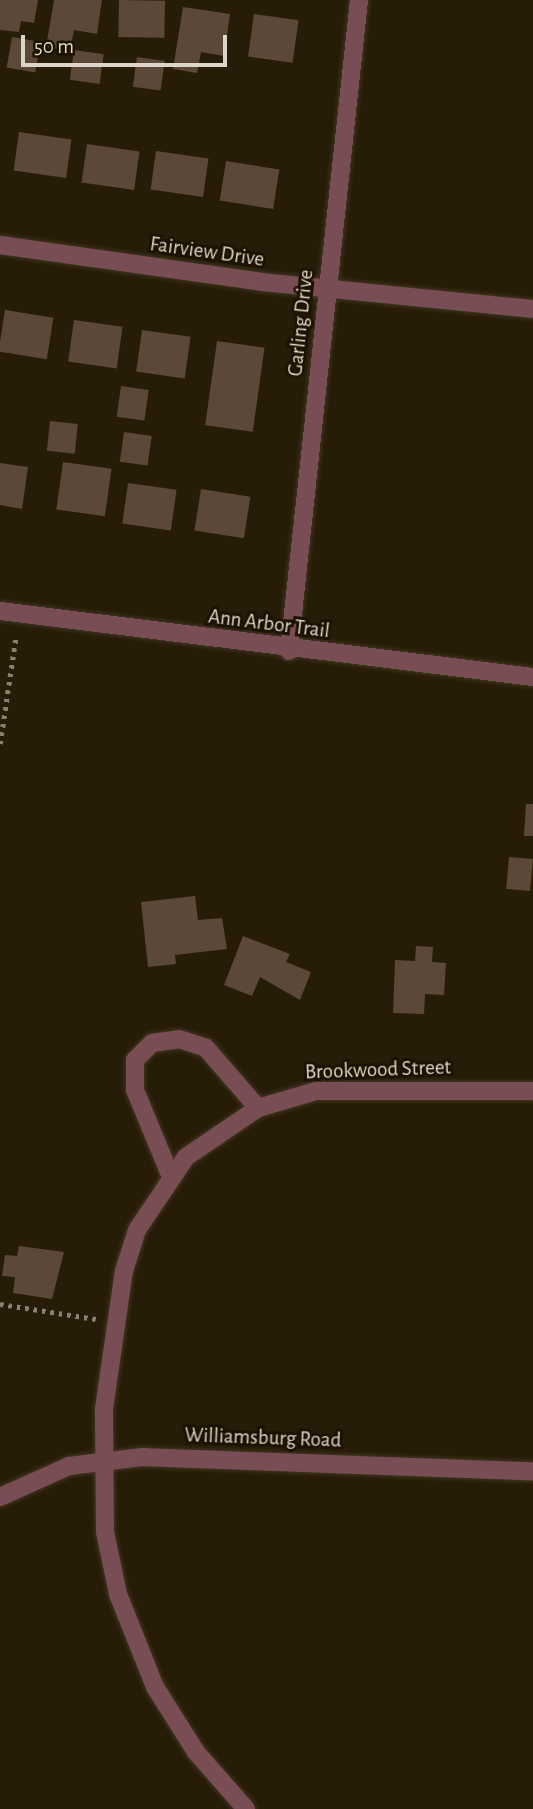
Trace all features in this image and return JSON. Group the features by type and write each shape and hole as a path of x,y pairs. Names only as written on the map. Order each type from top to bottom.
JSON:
{"street":[{"name":"Garling Drive","path":"289,651 359,0"},
{"name":"Fairview Drive","path":"0,245 328,290 533,309"},
{"name":"Ann Arbor Trail","path":"0,611 289,651 533,677"},
{"path":"170,1177 135,1090 135,1060 152,1043 179,1039 206,1048 258,1108"},
{"name":"Brookwood Street","path":"246,1809 175,1721 139,1652 106,1532 101,1460 116,1322 137,1230 170,1177 216,1132 258,1108 327,1090 533,1091"},
{"name":"Williamsburg Road","path":"0,1497 33,1478 101,1460 142,1457 533,1471"}],"path":[{"path":"0,744 19,614"},
{"path":"0,1304 116,1322"}],"building":[{"path":"0,0 38,0 34,23 21,21 19,32 0,30"},
{"path":"54,0 102,0 97,34 74,30 70,51 46,47"},
{"path":"119,0 165,1 164,38 118,37"},
{"path":"183,7 230,14 224,56 201,52 197,73 173,69"},
{"path":"254,14 299,20 293,63 248,57"},
{"path":"12,37 41,42 35,73 7,68"},
{"path":"74,50 104,54 100,84 70,80"},
{"path":"137,57 165,61 161,91 133,87"},
{"path":"19,132 71,139 66,178 14,171"},
{"path":"87,144 139,151 134,190 82,183"},
{"path":"156,151 208,158 203,197 151,190"},
{"path":"226,161 279,169 273,209 220,201"},
{"path":"5,310 53,318 47,359 0,352"},
{"path":"74,320 123,327 117,368 68,362"},
{"path":"142,330 191,337 185,378 136,372"},
{"path":"217,341 265,348 253,432 205,425"},
{"path":"121,386 149,390 144,421 117,417"},
{"path":"50,421 78,424 75,454 47,451"},
{"path":"124,432 152,436 148,466 120,462"},
{"path":"63,462 112,469 105,516 56,510"},
{"path":"0,463 28,467 22,509 0,505"},
{"path":"128,483 177,490 171,530 122,524"},
{"path":"201,489 250,497 244,538 194,530"},
{"path":"526,804 533,804 533,836 524,836"},
{"path":"509,857 533,859 530,891 506,889"},
{"path":"195,896 198,920 222,918 227,949 175,955 176,964 148,967 141,902"},
{"path":"243,936 290,954 286,962 311,972 300,1000 260,977 252,996 224,985"},
{"path":"416,946 433,947 432,962 446,963 444,995 425,994 424,1014 393,1013 395,960 415,961"},
{"path":"19,1246 64,1252 52,1299 13,1293 15,1277 2,1276 5,1255 17,1256"}]}
